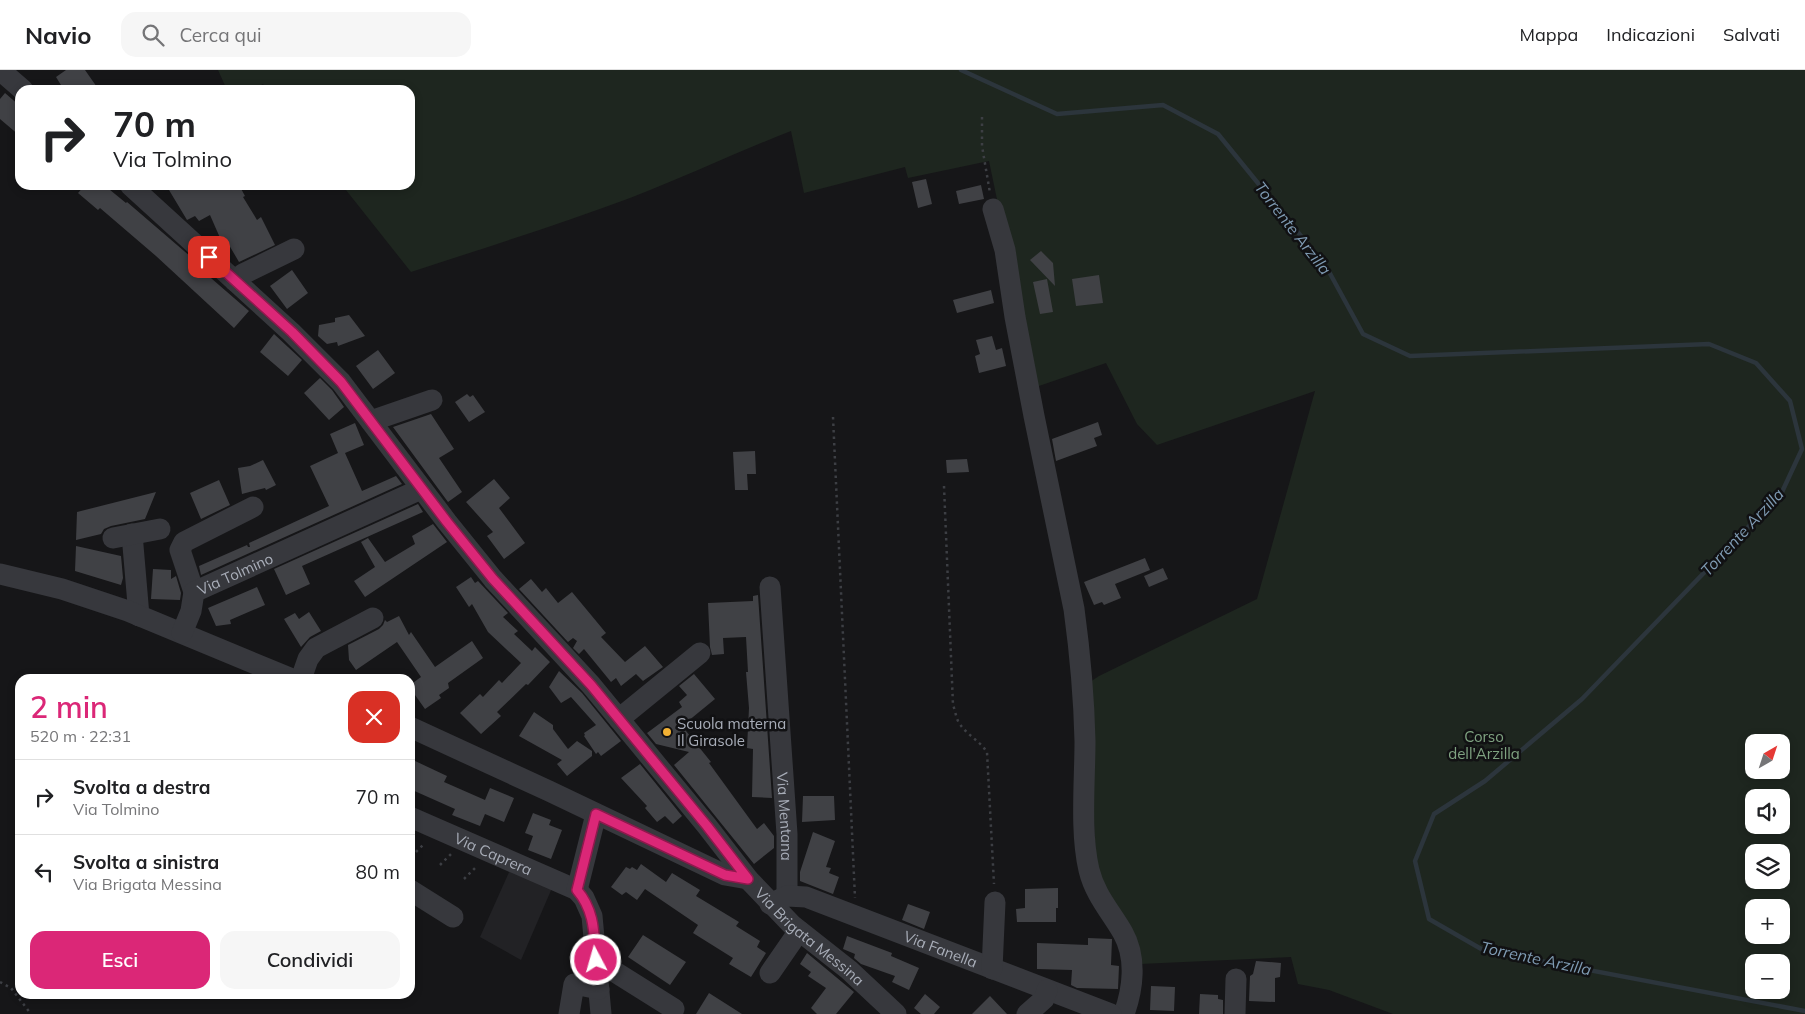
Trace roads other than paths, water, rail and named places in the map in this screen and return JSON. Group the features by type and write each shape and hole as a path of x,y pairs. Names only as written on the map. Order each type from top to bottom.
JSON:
{"street":[{"path":"6,72 18,85"},
{"name":"Via Brigata Messina","path":"135,190 292,332 341,382 421,489 493,579 591,685 748,879 778,900 799,931 849,970 890,1011"},
{"path":"993,209 1005,250 1015,317 1079,641 1084,727 1085,846 1089,870 1095,890 1124,934 1131,954 1132,985 1124,1014"},
{"path":"235,281 243,274 294,249"},
{"path":"370,421 432,400"},
{"name":"Via Tolmino","path":"182,633 191,611 194,592 421,489"},
{"path":"194,592 180,550 184,542 253,508"},
{"path":"139,616 122,536 160,529"},
{"path":"0,574 62,589 139,616 182,633 259,673"},
{"name":"Via Mentana","path":"770,587 787,834 778,900"},
{"path":"303,674 308,659 316,648 373,618"},
{"path":"619,719 700,653"},
{"path":"415,729 725,875 748,879"},
{"path":"596,814 577,890 584,898 592,916 602,1014"},
{"name":"Via Caprera","path":"415,819 577,890"},
{"path":"415,893 452,917"},
{"name":"Via Fanella","path":"778,900 806,897 1111,1014"},
{"path":"992,969 995,902"},
{"path":"770,973 799,931"},
{"path":"596,960 674,1009"},
{"path":"1235,1014 1236,979"},
{"path":"569,1014 574,984 599,989"},
{"path":"1027,1014 1044,999 1047,990"}],"waterway":[{"name":"Torrente Arzilla","path":"961,70 1057,114 1163,105 1218,134 1327,268 1363,334 1410,356 1709,344 1756,363 1790,401 1802,449 1782,492 1582,699 1485,781 1434,814 1415,861 1429,919 1483,950 1805,1011"}],"place":[{"name":"Scuola materna Il Girasole","path":"667,732"}],"park label":[{"name":"Corso dell'Arzilla","path":"1484,744"}]}
